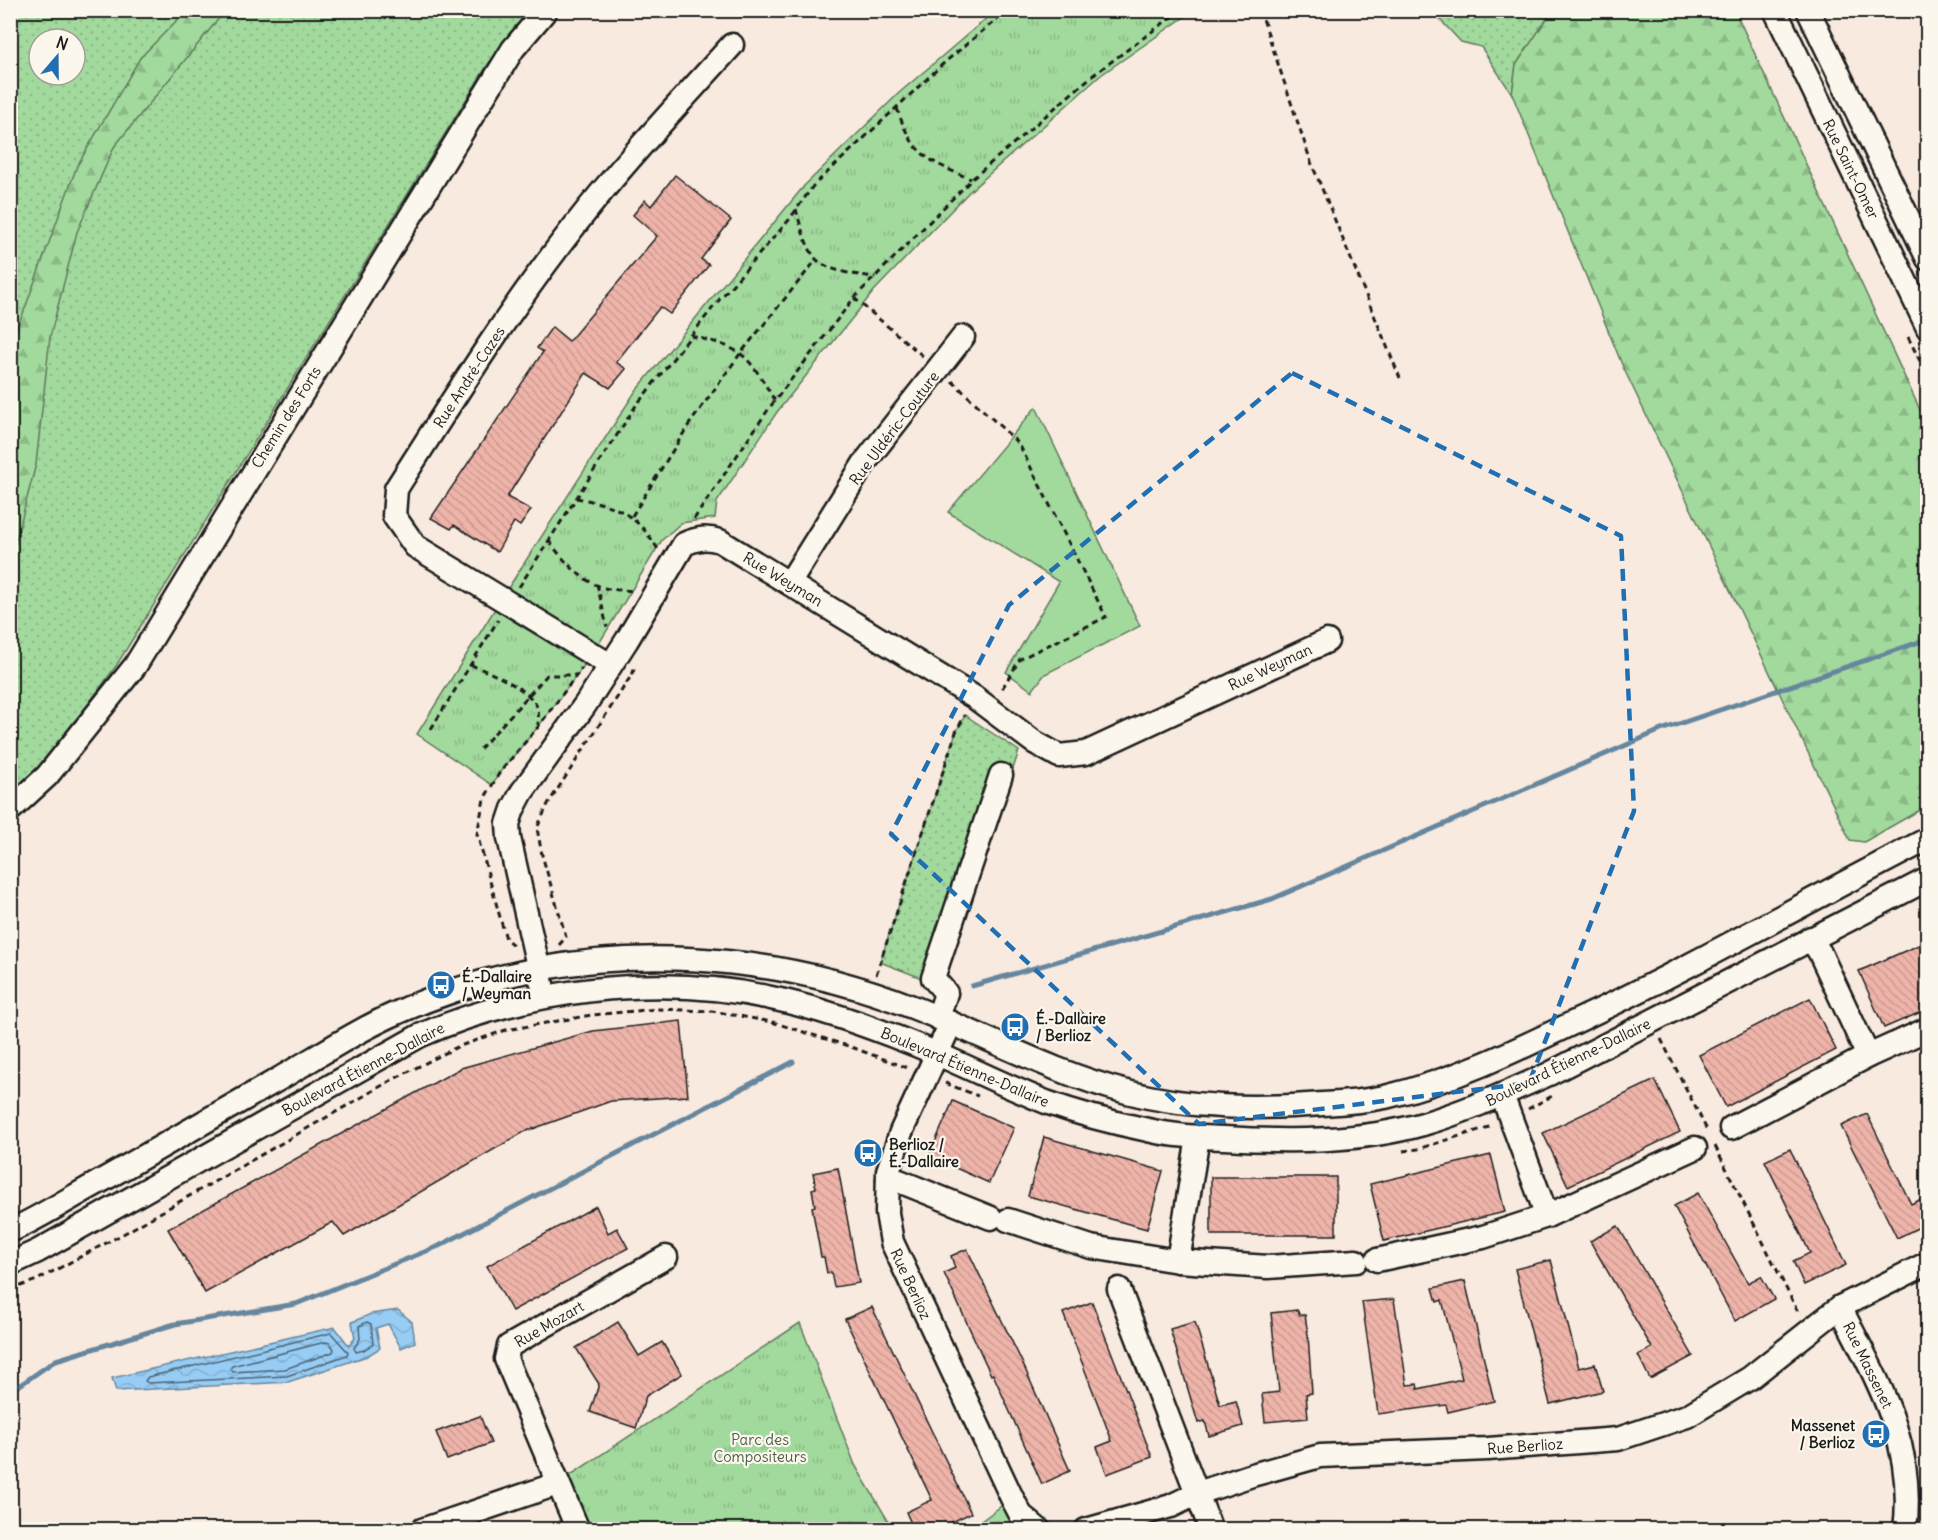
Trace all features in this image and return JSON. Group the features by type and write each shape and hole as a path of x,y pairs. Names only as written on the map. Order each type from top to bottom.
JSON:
{"street":[{"name":"Chemin des Forts","path":"10,810 48,776 135,666 513,49 546,10"},
{"name":"Rue Saint-Omer","path":"1775,10 1928,328"},
{"name":"Rue Saint-Omer","path":"1808,10 1928,259"},
{"name":"Rue André-Cazes","path":"609,665 415,546 394,516 396,489 510,314 576,224 732,45"},
{"name":"Rue Uldéric-Couture","path":"790,582 865,462 963,337"},
{"name":"Rue Weyman","path":"544,998 511,853 508,824 513,808 585,705 684,544 697,538 708,538 720,542 790,582 982,703 1034,742 1059,756 1086,753 1327,641"},
{"name":"Rue Berlioz","path":"1001,775 933,978 946,993 945,1021 937,1054 901,1132 888,1171 887,1213 891,1242 1012,1498 1021,1515 1039,1530"},
{"name":"Boulevard Étienne-Dallaire","path":"10,1231 395,1013 468,987 538,969 635,958 739,962 790,971 869,992 945,1021 1080,1078 1130,1093 1170,1101 1274,1108 1381,1098 1438,1082 1514,1051 1624,999 1928,839"},
{"name":"Boulevard Étienne-Dallaire","path":"10,1264 38,1251 419,1036 467,1017 544,998 581,992 638,988 691,988 771,998 833,1015 937,1054 1049,1103 1152,1131 1198,1137 1255,1140 1362,1136 1421,1124 1502,1095 1577,1061 1928,879"},
{"path":"1811,938 1868,1056"},
{"path":"1731,1128 1868,1056 1928,1029"},
{"path":"1502,1095 1547,1216"},
{"path":"1178,1261 1198,1137"},
{"path":"888,1180 900,1181 1000,1219 1091,1247 1178,1261 1268,1267 1366,1260 1484,1237 1547,1216 1705,1141"},
{"name":"Rue Mozart","path":"578,1530 506,1359 509,1346 666,1257"},
{"name":"Rue Berlioz","path":"1086,1530 1171,1506 1198,1493 1320,1456 1488,1449 1618,1439 1687,1416 1750,1378 1840,1307 1928,1263"},
{"path":"1119,1289 1211,1530"},
{"name":"Rue Massenet","path":"1840,1307 1890,1409 1900,1439 1905,1478 1905,1530"},
{"path":"422,1530 557,1484"}],"path":[{"path":"431,729 635,407 691,336 813,186 945,62 1008,10"},
{"path":"693,520 775,401 854,298 972,179 1092,76 1181,10"},
{"path":"1260,10 1311,162 1400,378"},
{"path":"897,108 904,132 921,154 972,179"},
{"path":"796,209 801,230 817,259 844,273 875,277"},
{"path":"632,516 688,426 740,354 817,259"},
{"path":"854,298 938,369 1019,444 1106,617 1020,659 956,732 869,992"},
{"path":"691,336 716,342 740,354 760,375 775,401"},
{"path":"576,498 604,503 632,516 649,533 659,551"},
{"path":"549,541 562,558 583,578 607,589 635,591"},
{"path":"597,584 607,627"},
{"path":"538,969 566,937 542,855 537,828 548,804 633,673 636,662"},
{"path":"471,665 509,682 528,696 538,708 538,727"},
{"path":"480,749 548,675 576,675"},
{"path":"10,1290 37,1280 123,1234 390,1081 457,1047 506,1030 603,1014 657,1009 712,1011 772,1022 851,1047 983,1098"},
{"path":"1660,1037 1705,1141 1808,1333"},
{"path":"1396,1152 1418,1149 1501,1124 1562,1091"}],"highlighted area":[{"path":"1292,373 1621,536 1634,811 1529,1083 1199,1124 891,834 1009,605"}],"green space":[{"path":"187,10 225,11 114,147 77,232 50,337 36,464 11,559 11,343 77,166 140,58"},
{"path":"11,11 532,11 488,64 116,666 41,769 11,801"},
{"path":"995,11 1193,11 1101,75 969,192 874,291 777,412 717,502 715,518 681,523 662,540 592,655 492,785 417,734 635,392 804,186 899,93"},
{"path":"1432,11 1552,11 1516,65 1512,94 1481,47 1461,42"},
{"path":"1552,11 1735,11 1927,425 1927,806 1864,842 1850,840 1623,367 1512,94 1516,65"},
{"path":"1036,407 1140,626 1045,674 1032,691 1006,672 1059,582 948,512"},
{"path":"965,715 1019,751 940,985 880,962 956,732"},
{"name":"Parc des Compositeurs","path":"800,1323 855,1465 893,1529 578,1529 557,1484"},
{"path":"1012,1498 1036,1530 969,1530"}],"water":[{"path":"398,1310 412,1322 415,1342 401,1348 388,1324 376,1328 380,1348 367,1356 288,1382 116,1391 112,1378 335,1327 349,1346 355,1338 352,1322 371,1314"}],"building":[{"path":"675,175 731,220 701,259 709,265 670,314 660,307 616,362 626,369 610,388 586,373 507,497 531,510 520,526 514,522 497,552 454,525 451,529 431,518 543,352 537,348 552,327 569,341 657,236 633,215 645,200 651,206"},
{"path":"1928,941 1928,1009 1884,1028 1859,971"},
{"path":"1810,998 1836,1050 1726,1107 1699,1055"},
{"path":"681,1021 688,1096 611,1101 524,1132 344,1236 333,1222 205,1293 168,1229 461,1068 593,1031"},
{"path":"1655,1080 1680,1132 1568,1186 1543,1133"},
{"path":"953,1101 1014,1128 989,1183 929,1156"},
{"path":"1867,1114 1911,1204 1928,1196 1928,1223 1897,1238 1841,1126"},
{"path":"1044,1137 1163,1171 1147,1229 1028,1196"},
{"path":"1790,1149 1846,1265 1804,1285 1793,1261 1810,1253 1765,1161"},
{"path":"1491,1155 1505,1212 1384,1241 1370,1184"},
{"path":"838,1168 859,1283 834,1287 831,1272 827,1273 824,1257 821,1257 812,1207 815,1206 812,1189 816,1188 813,1173"},
{"path":"1211,1177 1336,1177 1336,1235 1211,1235"},
{"path":"1698,1193 1748,1283 1761,1276 1774,1299 1735,1321 1674,1206"},
{"path":"596,1206 608,1233 617,1228 628,1248 512,1311 487,1266"},
{"path":"1618,1226 1693,1356 1650,1379 1638,1355 1652,1348 1590,1241"},
{"path":"967,1249 1022,1362 1070,1471 1042,1484 993,1374 991,1375 944,1273 955,1268 951,1256"},
{"path":"1551,1260 1579,1368 1595,1364 1603,1391 1550,1404 1515,1269"},
{"path":"1465,1281 1494,1401 1448,1412 1446,1405 1378,1414 1362,1302 1394,1299 1407,1385 1417,1384 1418,1389 1462,1379 1442,1300 1437,1302 1433,1288"},
{"path":"1092,1302 1152,1457 1107,1474 1097,1447 1112,1441 1063,1313"},
{"path":"872,1307 971,1513 935,1530 914,1530 906,1512 932,1500 845,1319"},
{"path":"1297,1310 1300,1315 1305,1315 1308,1335 1312,1393 1306,1394 1308,1418 1265,1422 1262,1394 1279,1392 1271,1313"},
{"path":"618,1322 639,1356 662,1342 682,1374 646,1396 636,1428 590,1412 599,1384 576,1348"},
{"path":"1195,1322 1220,1405 1236,1401 1243,1426 1209,1436 1205,1421 1198,1423 1170,1329"},
{"path":"480,1416 491,1443 447,1460 436,1432"}],"waterway":[{"path":"972,986 1272,899 1661,730 1928,639"},
{"path":"10,1392 56,1360 175,1324 296,1304 439,1246 793,1062"}],"place":[{"name":"É.-Dallaire / Weyman","path":"441,985"},
{"name":"É.-Dallaire / Berlioz","path":"1015,1027"},
{"name":"Berlioz / É.-Dallaire","path":"868,1153"},
{"name":"Massenet / Berlioz","path":"1876,1434"}]}
